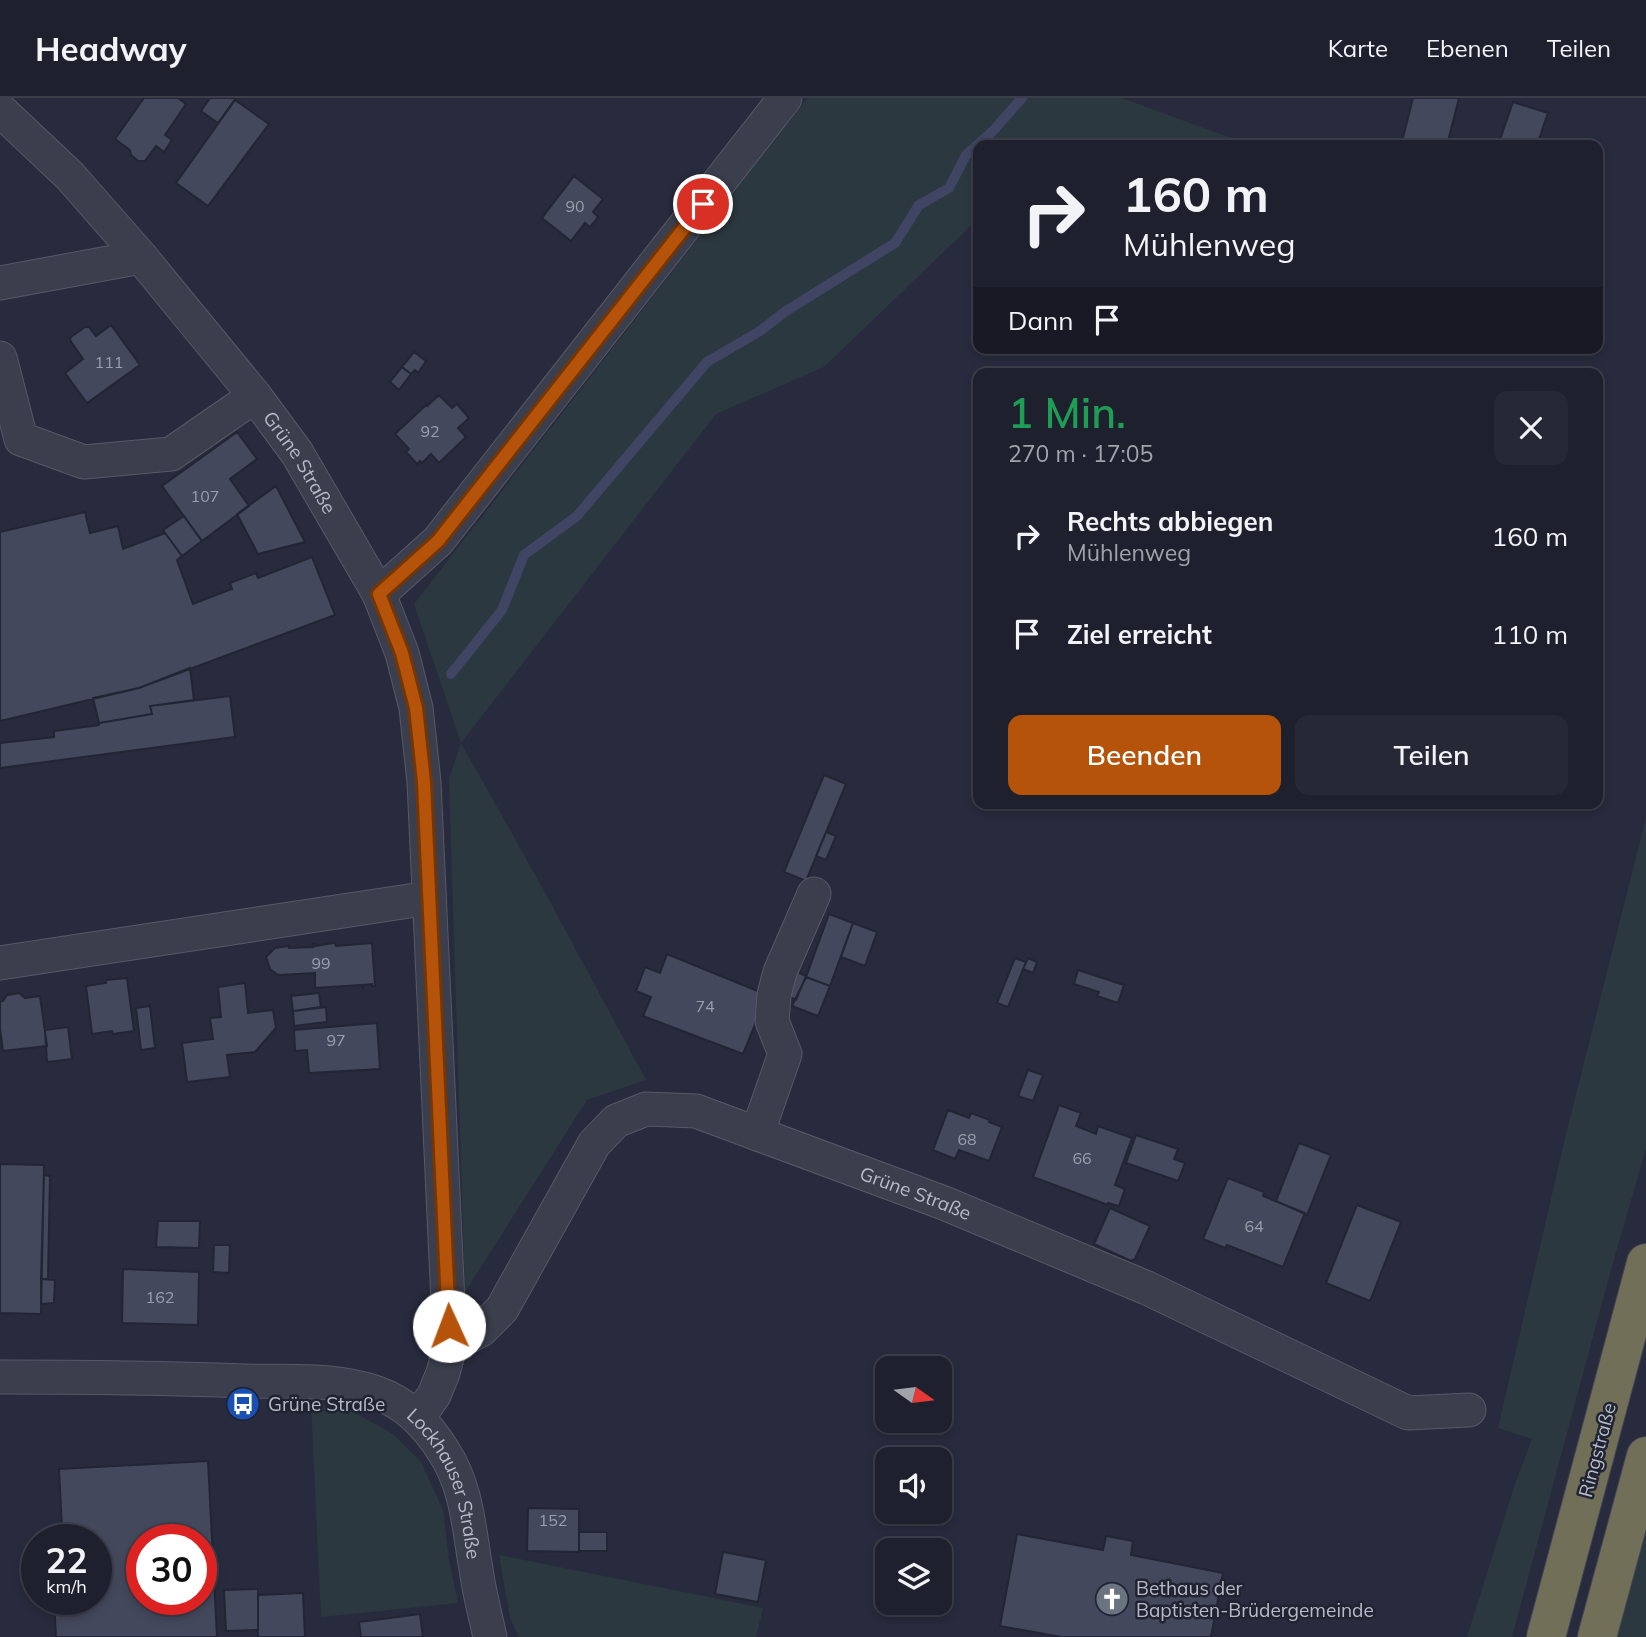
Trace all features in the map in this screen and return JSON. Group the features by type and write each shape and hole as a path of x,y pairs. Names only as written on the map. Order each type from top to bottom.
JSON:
{"highway":[{"name":"Ringstraße","path":"1546,1637 1646,1263"},
{"path":"1597,1637 1646,1457"}],"street":[{"path":"379,594 438,541 786,98"},
{"name":"Grüne Straße","path":"0,110 70,176 141,257 255,396 297,453 379,594 402,653 416,708 424,782 450,1346 434,1395 418,1418"},
{"path":"0,283 141,257"},
{"path":"0,358 21,439 84,462 171,454 255,396"},
{"path":"757,1134 785,1054 772,1021 779,972 814,894"},
{"path":"0,963 429,898"},
{"name":"Grüne Straße","path":"450,1346 481,1330 502,1309 594,1144 615,1121 646,1109 696,1111 944,1203 1134,1282 1408,1413 1469,1410"},
{"name":"Lockhauser Straße","path":"0,1377 328,1383 378,1393 401,1404 418,1418 444,1452 458,1481 466,1504 490,1637"}],"shaded area":[{"path":"807,98 1122,98 1236,140 973,140 973,224 824,367 716,414 461,743 414,604"},
{"path":"461,743 646,1080 587,1100 465,1292 449,779"},
{"path":"1646,818 1646,1148 1512,1637 1467,1637 1515,1484 1532,1439 1498,1428 1566,1134"},
{"path":"311,1405 346,1408 393,1434 421,1462 443,1510 458,1603 321,1617"},
{"path":"1646,1525 1646,1637 1616,1637"},
{"path":"499,1555 763,1608 756,1637 519,1637 510,1618"}],"building":[{"path":"144,98 178,98 186,104 165,135 172,140 164,152 156,146 145,161 138,161 131,155 130,150 115,139"},
{"path":"210,98 236,98 218,123 201,111"},
{"path":"1413,98 1459,98 1448,140 1402,140"},
{"path":"235,100 269,124 208,206 176,183"},
{"path":"1513,102 1548,113 1539,140 1500,140"},
{"path":"574,176 603,199 593,212 598,217 590,227 585,223 571,241 542,218"},
{"path":"111,325 140,365 87,403 65,373 83,359 70,340 85,327 89,327 96,336"},
{"path":"414,352 426,361 418,373 415,370 411,374 402,367"},
{"path":"402,367 411,374 399,390 390,382"},
{"path":"439,395 452,408 457,404 469,418 458,428 466,437 439,463 431,454 417,464 406,452 409,449 395,434"},
{"path":"237,432 257,459 230,479 249,506 202,541 162,486"},
{"path":"276,486 305,542 258,554 237,514"},
{"path":"85,512 90,533 118,526 123,549 165,533 182,556 177,560 193,604 232,589 230,583 256,573 258,578 312,557 335,615 139,688 0,721 0,532"},
{"path":"184,516 202,541 182,556 163,530"},
{"path":"190,668 194,700 150,706 152,714 99,723 93,698 139,688"},
{"path":"230,696 235,737 0,768 0,743 54,737 54,731 152,714 150,706"},
{"path":"824,775 846,784 806,881 784,872"},
{"path":"826,832 836,836 826,860 816,856"},
{"path":"829,914 853,923 830,986 806,977"},
{"path":"853,923 877,932 865,966 841,957"},
{"path":"335,943 336,946 372,943 375,986 315,988 315,973 278,975 270,969 266,957 275,948 313,947 312,944 315,946"},
{"path":"667,954 767,995 743,1054 643,1016 651,997 636,991 645,967 660,973"},
{"path":"1015,958 1026,962 1008,1007 997,1003"},
{"path":"1028,958 1037,962 1033,973 1023,969"},
{"path":"793,970 806,976 796,1000 784,994"},
{"path":"1078,970 1124,985 1118,1003 1097,996 1099,992 1074,984"},
{"path":"806,977 830,986 818,1016 792,1006"},
{"path":"127,978 134,1031 92,1034 86,986"},
{"path":"245,983 248,1013 273,1010 276,1028 255,1052 227,1055 230,1077 187,1082 182,1043 213,1039 210,1018 221,1017 218,987"},
{"path":"19,993 25,998 40,996 47,1046 3,1051 0,1001 7,995"},
{"path":"319,993 321,1007 293,1011 291,996"},
{"path":"150,1006 155,1048 141,1050 136,1008"},
{"path":"326,1007 327,1022 294,1026 293,1011"},
{"path":"377,1023 380,1069 309,1073 307,1050 295,1051 294,1030"},
{"path":"68,1027 72,1059 47,1062 45,1030"},
{"path":"1028,1070 1043,1075 1033,1101 1018,1096"},
{"path":"1059,1105 1081,1113 1076,1126 1096,1134 1098,1126 1132,1138 1115,1185 1125,1189 1119,1206 1108,1205 1033,1177"},
{"path":"948,1110 969,1118 971,1113 1002,1127 989,1161 959,1150 955,1159 933,1150"},
{"path":"1136,1135 1178,1149 1174,1159 1185,1163 1178,1181 1126,1163"},
{"path":"1299,1143 1331,1155 1307,1215 1276,1201"},
{"path":"0,1164 44,1165 41,1314 0,1313"},
{"path":"44,1175 50,1176 48,1279 41,1279"},
{"path":"1228,1178 1264,1192 1263,1196 1305,1213 1283,1267 1227,1245 1225,1248 1203,1239"},
{"path":"1357,1205 1401,1222 1370,1301 1326,1283"},
{"path":"1110,1208 1150,1226 1135,1259 1131,1261 1094,1244"},
{"path":"158,1221 200,1221 199,1248 156,1247"},
{"path":"214,1245 230,1245 229,1273 213,1272"},
{"path":"123,1269 199,1272 198,1325 122,1323"},
{"path":"41,1279 55,1280 54,1303 41,1304"},
{"path":"208,1461 211,1524 126,1524 126,1615 216,1615 217,1637 56,1637 55,1615 112,1615 112,1524 62,1524 59,1469"},
{"path":"528,1508 579,1509 579,1552 527,1551"},
{"path":"579,1532 607,1532 607,1551 579,1551"},
{"name":"Bethaus der Baptisten-Brüdergemeinde","path":"1017,1534 1103,1550 1106,1536 1133,1541 1131,1555 1223,1573 1211,1637 1061,1637 1000,1626"},
{"path":"723,1552 766,1560 758,1602 715,1594"},
{"path":"258,1589 258,1630 226,1631 224,1590"},
{"path":"303,1593 305,1637 258,1637 258,1595"},
{"path":"420,1614 423,1637 361,1637 359,1622"}],"waterway":[{"path":"983,140 1022,98"},
{"path":"451,674 502,610 524,555 577,516 707,362 760,331 786,311 895,243 919,205 949,188 966,155 973,149"}],"place":[{"name":"Grüne Straße","path":"243,1404"},
{"name":"Bethaus der Baptisten-Brüdergemeinde","path":"1112,1599"}],"route":[{"path":"449,1326 424,782 416,708 402,653 379,594 438,541 703,204"}]}
